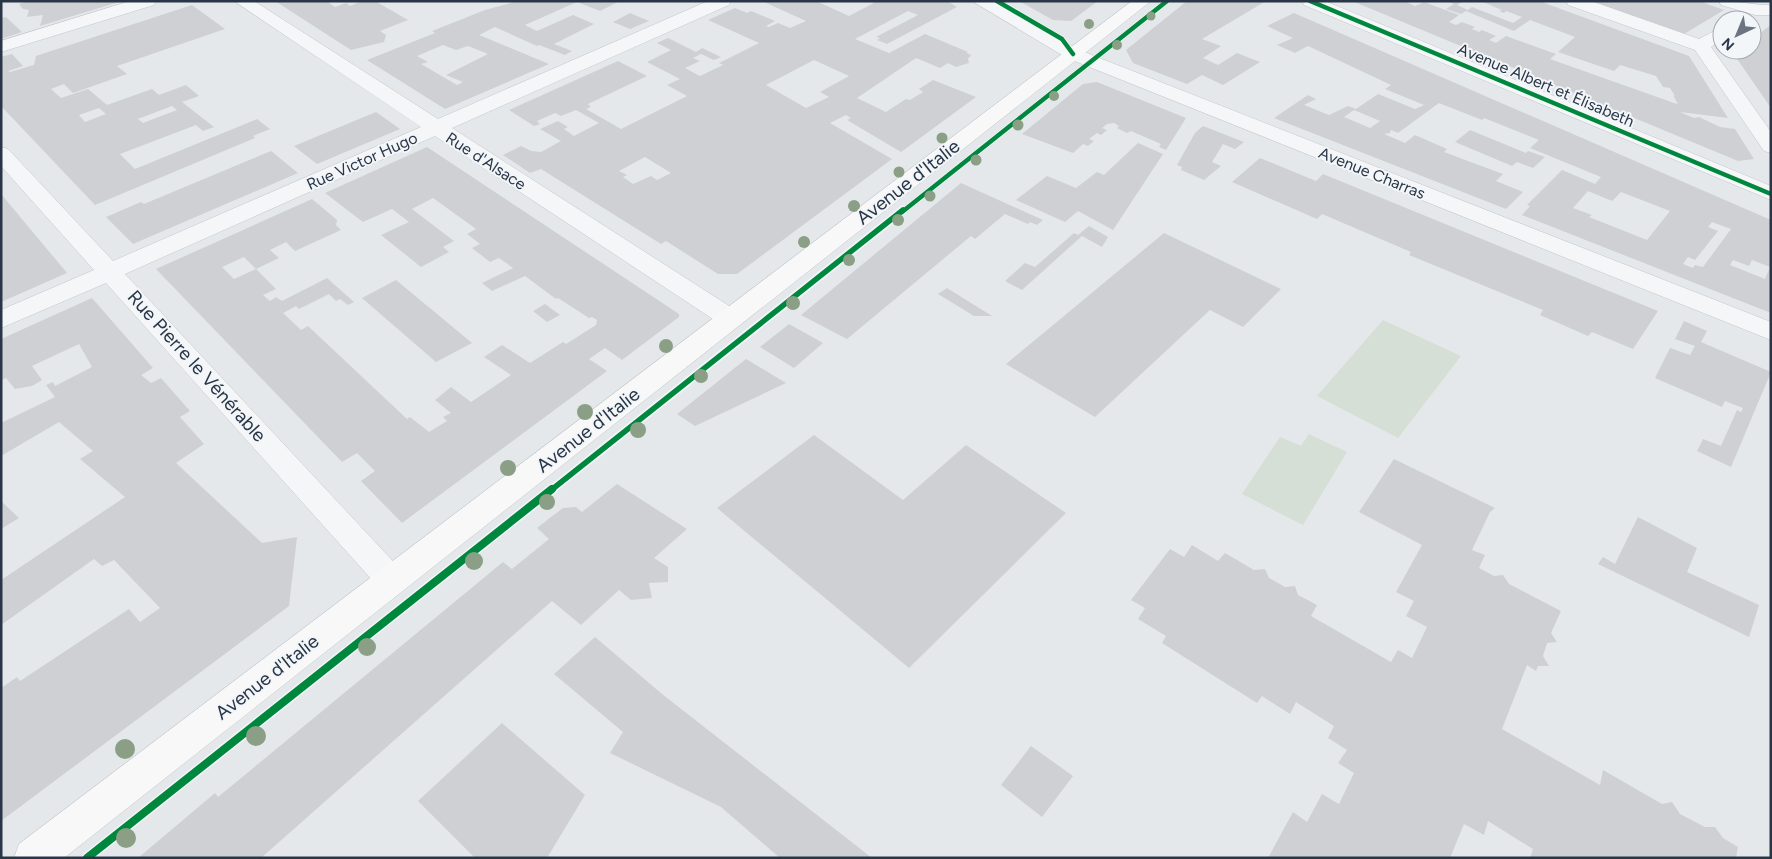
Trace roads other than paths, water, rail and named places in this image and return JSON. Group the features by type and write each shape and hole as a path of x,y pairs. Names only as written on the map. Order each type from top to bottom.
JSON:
{"main road":[{"name":"Avenue d'Italie","path":"33,858 1142,1"}],"street":[{"path":"1,47 148,1"},
{"name":"Rue d'Alsace","path":"242,1 436,129 731,319"},
{"path":"676,1 702,10"},
{"name":"Rue Victor Hugo","path":"1,320 723,1"},
{"name":"Avenue Charras","path":"980,1 1073,54 1771,332"},
{"name":"Avenue Albert et Élisabeth","path":"1310,1 1771,194"},
{"path":"1574,1 1701,46 1771,148"},
{"path":"1727,1 1763,10"},
{"path":"1701,46 1712,39"},
{"name":"Rue Pierre le Vénérable","path":"1,152 392,581"}]}
